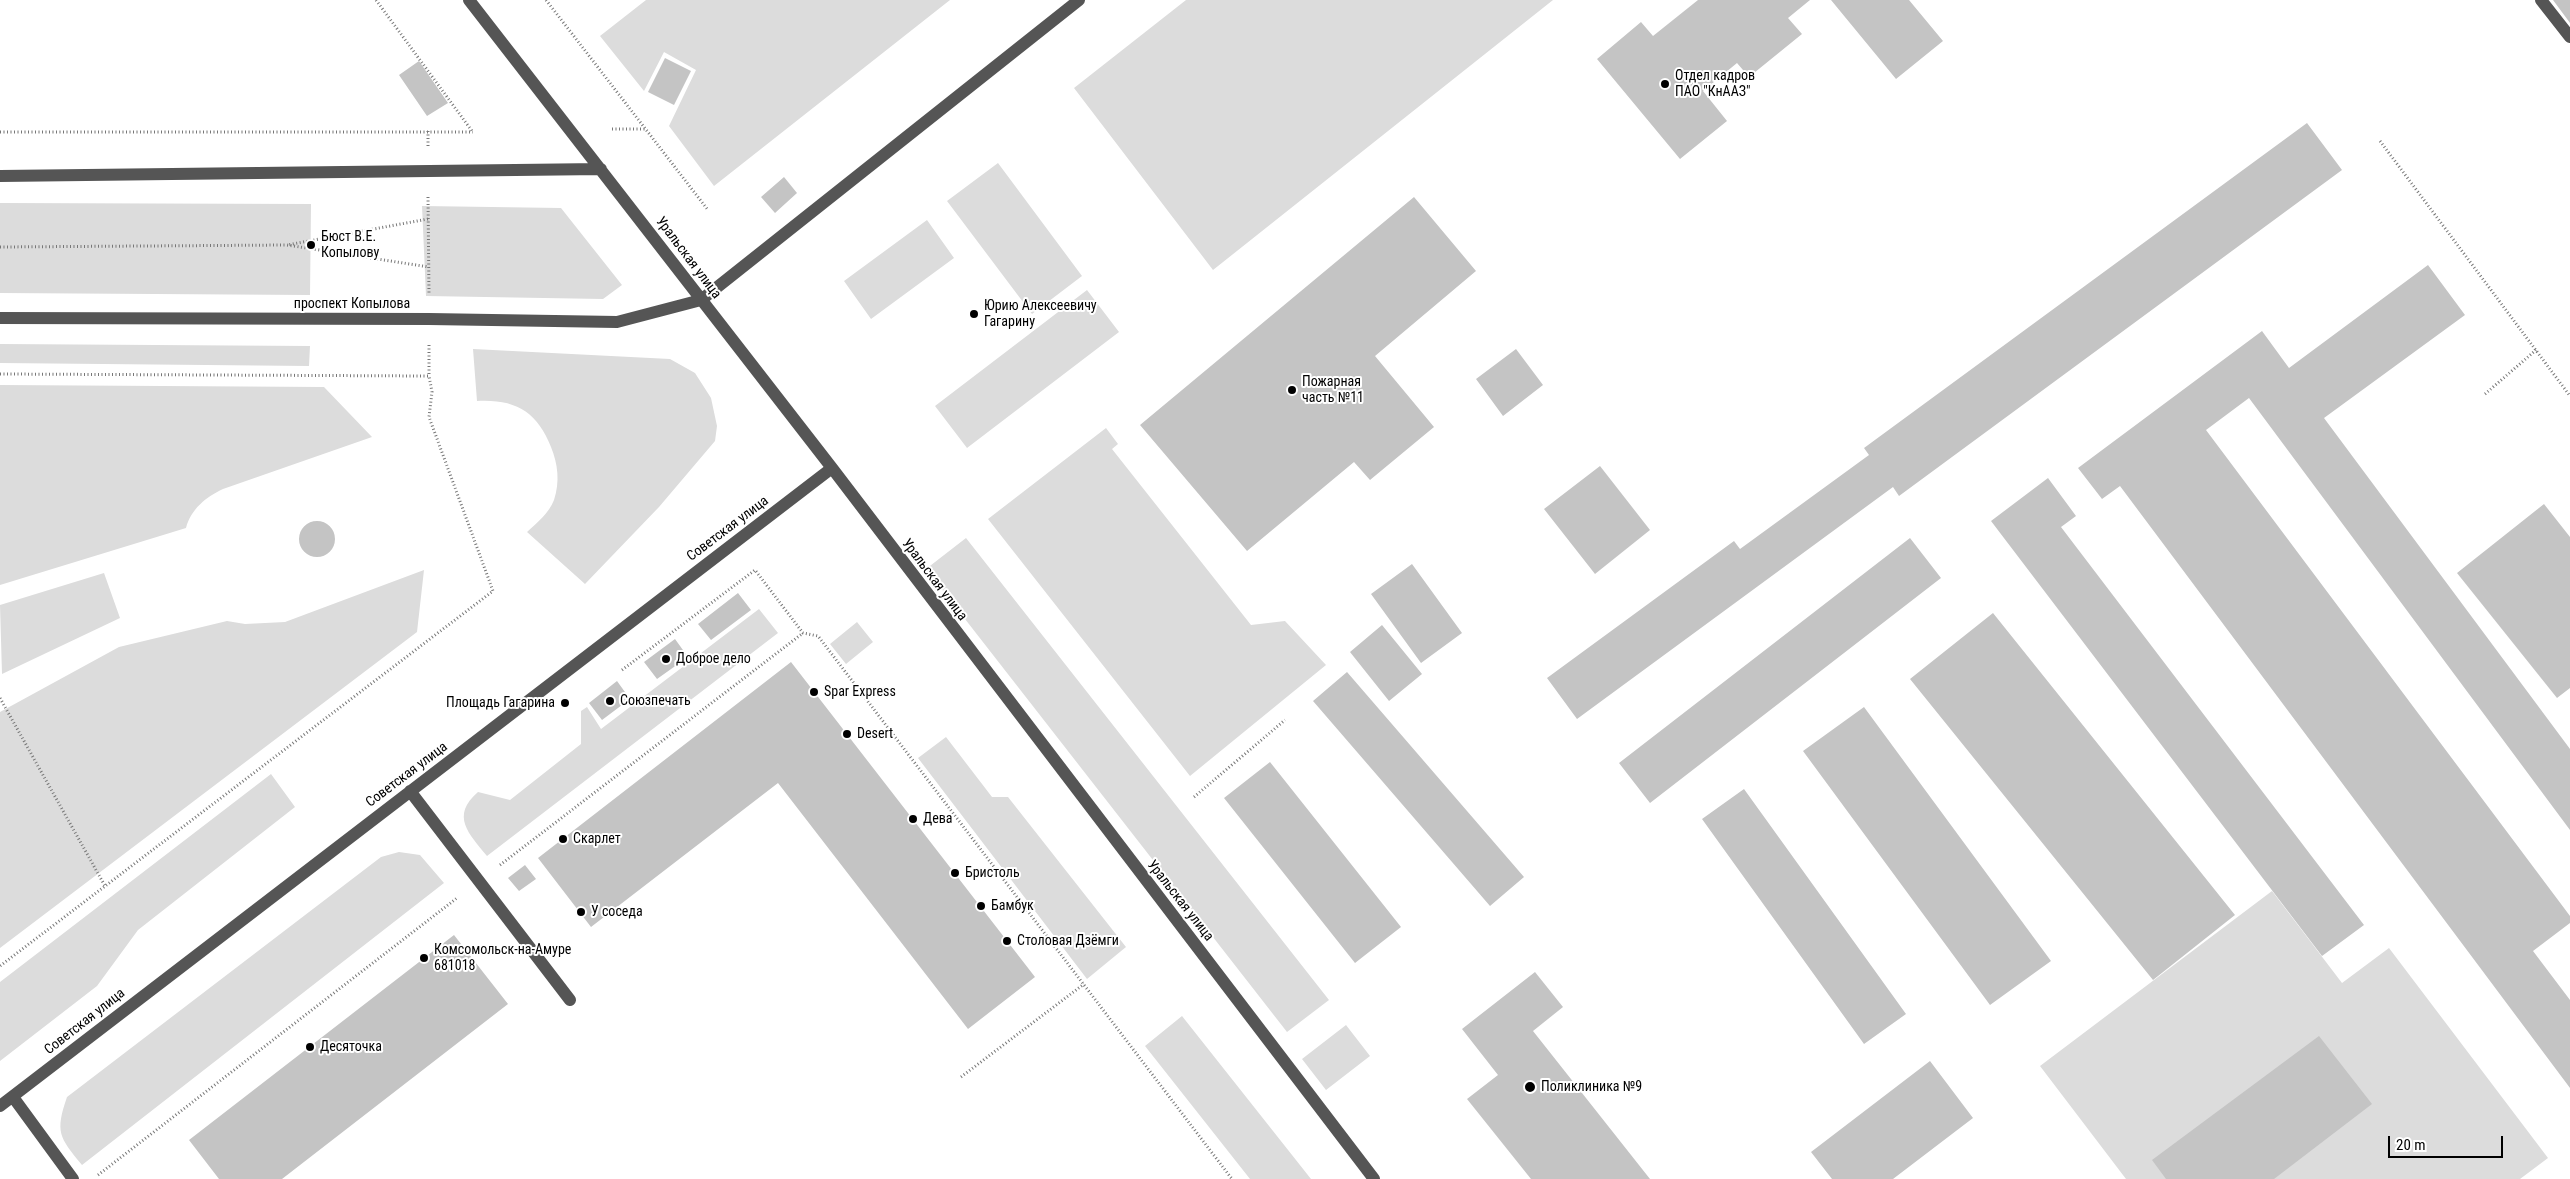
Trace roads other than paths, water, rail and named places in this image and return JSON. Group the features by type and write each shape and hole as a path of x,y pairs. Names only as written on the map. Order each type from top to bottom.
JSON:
{"street":[{"name":"Уральская улица","path":"469,0 832,468 1374,1179"},
{"path":"701,300 1079,0"},
{"path":"2541,0 2570,37"},
{"path":"0,176 601,169"},
{"name":"проспект Копылова","path":"0,318 428,319 617,322 701,300"},
{"name":"Советская улица","path":"0,1106 832,468"},
{"path":"410,791 570,1000"},
{"path":"12,1097 73,1179"}],"place":[{"name":"Отдел кадров ПАО \"КнААЗ\"","path":"1665,84"},
{"name":"Бюст В.Е. Копылову","path":"311,245"},
{"name":"Юрию Алексеевичу Гагарину","path":"974,314"},
{"name":"Пожарная часть №11","path":"1292,390"},
{"name":"Доброе дело","path":"666,659"},
{"name":"Spar Express","path":"814,692"},
{"name":"Союзпечать","path":"610,701"},
{"name":"Площадь Гагарина","path":"565,703"},
{"name":"Desert","path":"847,734"},
{"name":"Дева","path":"913,819"},
{"name":"Скарлет","path":"563,839"},
{"name":"Бристоль","path":"955,873"},
{"name":"Бамбук","path":"981,906"},
{"name":"У соседа","path":"581,912"},
{"name":"Столовая Дзёмги","path":"1007,941"},
{"name":"Комсомольск-на-Амуре 681018","path":"424,958"},
{"name":"Десяточка","path":"310,1047"},
{"name":"Поликлиника №9","path":"1530,1087"}]}
